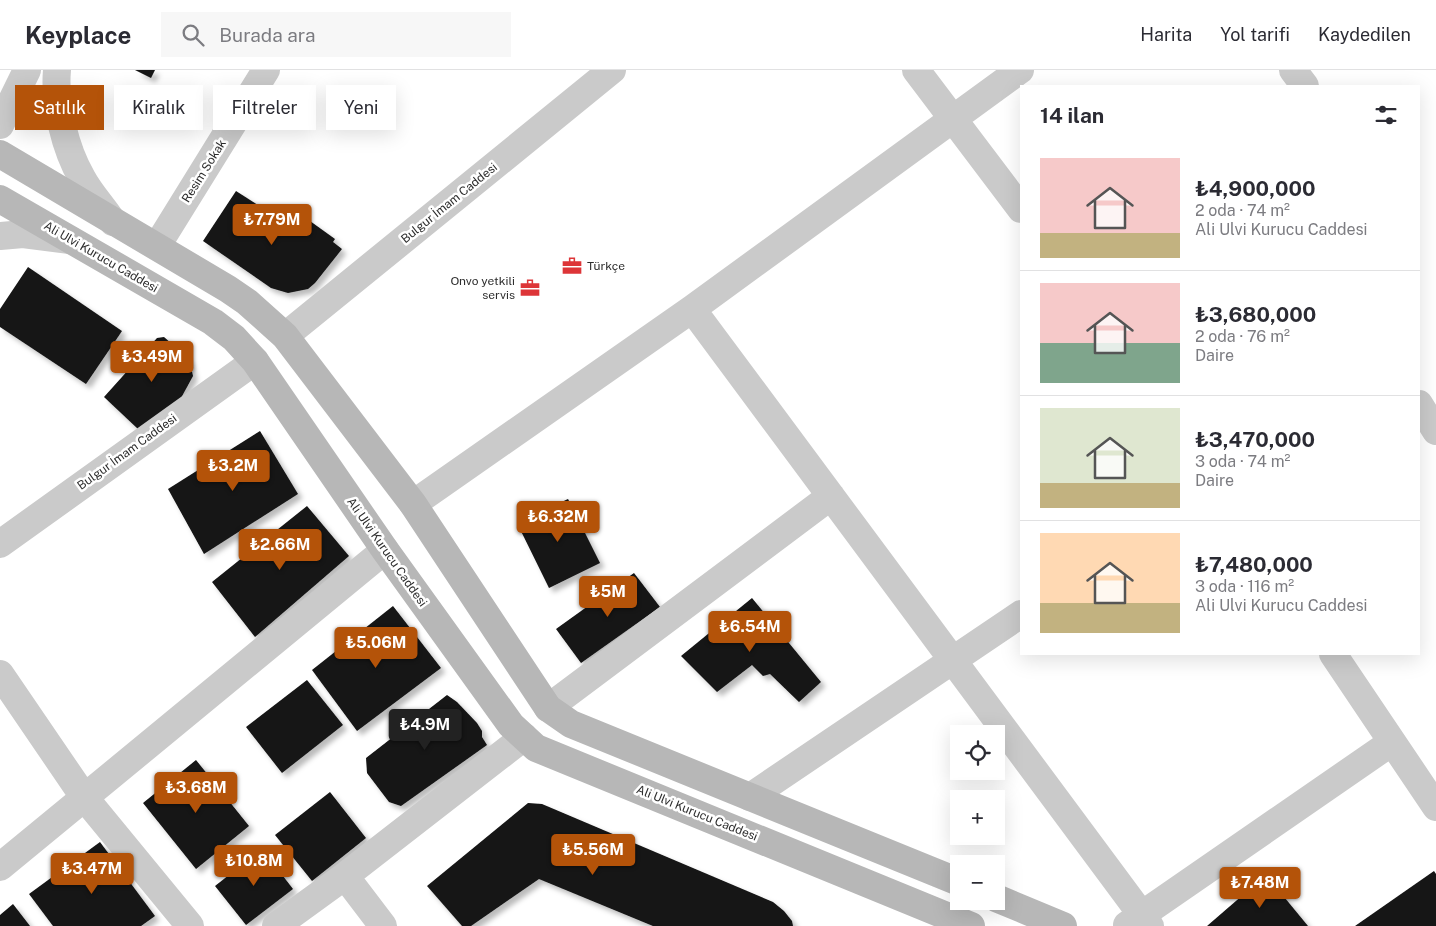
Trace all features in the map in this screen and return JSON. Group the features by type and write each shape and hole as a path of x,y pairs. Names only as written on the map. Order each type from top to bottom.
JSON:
{"main road":[{"path":"0,154 157,246 247,302 285,336 413,504 548,708 571,724 950,878"},
{"name":"Ali Ulvi Kurucu Caddesi","path":"0,198 213,322 234,338 255,360 385,550 511,725 536,748 964,925"},
{"path":"1005,902 1063,926"}],"street":[{"path":"0,125 27,70"},
{"path":"56,70 59,115 68,145 81,178 114,222"},
{"name":"Resim Sokak","path":"157,246 266,70"},
{"path":"916,70 1020,208"},
{"path":"413,504 692,309 1020,70"},
{"path":"1293,70 1304,85"},
{"name":"Bulgur İmam Caddesi","path":"285,336 610,71"},
{"path":"0,236 23,234 70,240"},
{"path":"692,309 953,660 1139,922 1392,742"},
{"name":"Bulgur İmam Caddesi","path":"0,544 255,360"},
{"path":"1420,406 1436,431"},
{"path":"548,708 831,496"},
{"path":"0,867 385,550"},
{"path":"750,797 1020,615"},
{"path":"1334,655 1436,807"},
{"path":"0,674 84,797 190,926"},
{"path":"276,926 345,876 524,737"},
{"path":"345,876 383,926"}],"building":[{"path":"135,70 155,70 151,78"},
{"path":"236,191 278,218 280,214 289,221 293,216 306,224 310,221 335,239 333,242 342,249 308,289 288,293 271,288 203,241"},
{"path":"28,267 122,331 86,384 0,327 0,309"},
{"path":"164,337 189,359 193,376 181,398 138,429 104,397 157,338"},
{"path":"260,431 298,494 204,554 168,489"},
{"path":"568,499 600,563 549,588 517,523"},
{"path":"307,506 349,556 255,637 212,582"},
{"path":"634,573 660,607 581,663 556,629"},
{"path":"752,598 821,682 799,702 770,674 763,676 752,665 717,692 681,656"},
{"path":"393,606 441,668 357,731 312,670"},
{"path":"307,680 343,725 282,773 246,727"},
{"path":"447,695 457,702 477,723 487,745 401,806 389,802 367,773 366,758"},
{"path":"196,760 249,826 196,869 143,803"},
{"path":"330,792 366,838 312,881 275,835"},
{"path":"528,803 542,804 773,902 784,911 792,921 793,926 653,926 539,879 471,926 462,926 427,886"},
{"path":"100,842 155,916 141,926 53,926 29,894"},
{"path":"262,849 293,889 246,925 215,886"},
{"path":"1434,871 1436,874 1436,926 1355,926"},
{"path":"1266,875 1308,926 1207,926"},
{"path":"13,904 30,926 0,926 0,915"}],"place":[{"name":"Türkçe","path":"572,266"},
{"name":"Onvo yetkili servis","path":"530,288"}]}
